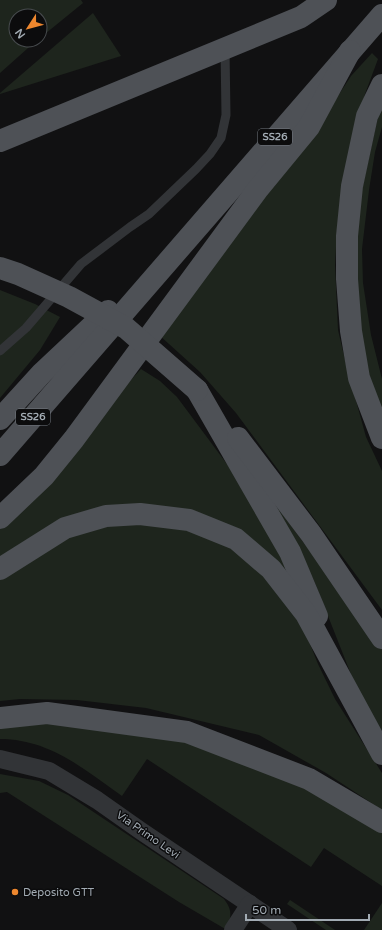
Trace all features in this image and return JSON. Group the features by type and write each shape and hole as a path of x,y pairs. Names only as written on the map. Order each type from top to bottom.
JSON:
{"main road":[{"path":"0,141 301,17 326,0"},
{"name":"SS26","path":"0,455 382,15"},
{"path":"0,518 44,476 74,440 258,189 309,127 350,51"},
{"path":"382,85 367,116 352,186 347,236 347,279 351,331 359,378 382,438"},
{"path":"0,419 42,373 200,224"},
{"path":"0,268 18,274 69,297 126,328 197,390 240,440 259,465 310,534 382,638"},
{"path":"197,390 290,552 346,686"},
{"path":"0,569 65,528 106,516 140,514 189,520 236,539 271,569 306,614 382,754"},
{"path":"0,718 47,713 187,732 309,779 382,822"}],"street":[{"name":"Via Primo Levi","path":"0,759 49,771 97,800 288,930"},
{"path":"234,930 250,904"}],"lane":[{"path":"0,351 26,328 82,264 149,214 210,154 221,138 226,114 225,49"}],"shaded area":[{"path":"0,0 81,0 83,3 48,31 48,8 8,8 8,48 28,48 0,73"},
{"path":"93,13 121,56 0,94 0,93"},
{"path":"372,53 378,59 365,94 352,139 337,230 335,265 338,330 366,437 382,471 382,610 236,413 200,372 159,335 317,128 351,76"},
{"path":"382,98 382,127 375,152 362,249 363,283 371,335 382,379 382,421 366,370 355,297 358,208"},
{"path":"0,290 35,304 60,317 40,350 0,398"},
{"path":"141,369 160,381 177,397 250,495 303,597 285,573 158,507 0,558 0,527"},
{"path":"261,485 382,649 382,741 358,692 315,583 305,562"},
{"path":"112,523 186,527 222,542 243,555 281,593 306,634 318,664 335,699 382,773 382,810 326,773 259,735 146,708 77,700 20,699 0,701 0,577 69,536"},
{"path":"78,724 186,742 291,780 382,831 382,886 324,848 311,867 147,759 122,796 65,757 34,744 18,740 0,739 0,725"},
{"path":"0,774 39,781 68,795 224,899 230,910 227,930 179,902 7,792 0,793"},
{"path":"290,900 335,930 326,930 287,904"},
{"path":"382,903 382,930 364,930"}],"place":[{"name":"Deposito GTT","path":"15,892"}]}
